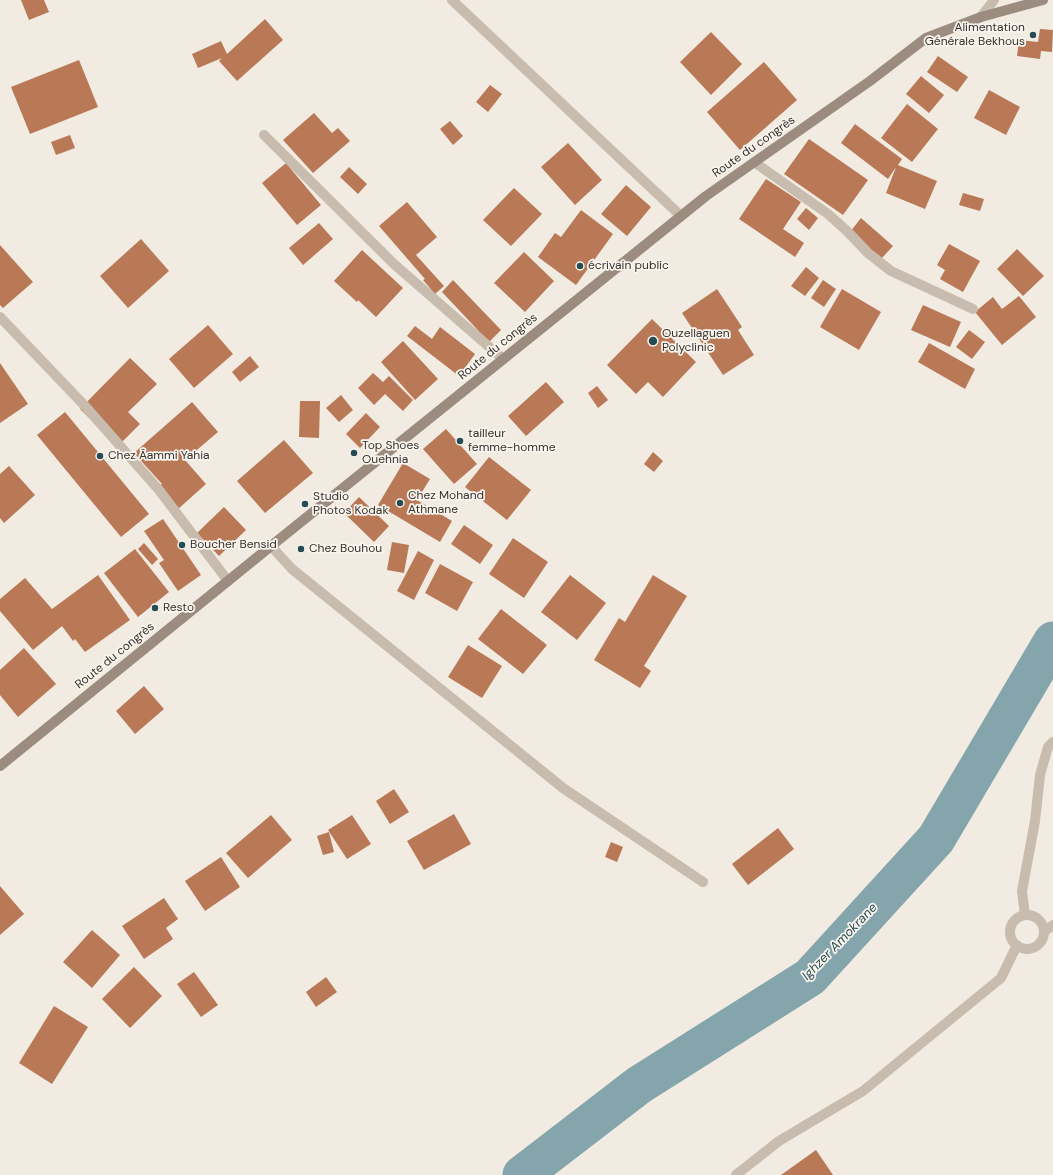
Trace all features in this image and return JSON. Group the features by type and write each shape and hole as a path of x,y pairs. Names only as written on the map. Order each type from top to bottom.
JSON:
{"main road":[{"name":"Route du congrès","path":"0,766 706,196 870,81 926,38 981,17 1043,0"}],"street":[{"path":"452,0 681,216"},
{"path":"981,17 994,0"},
{"path":"264,134 394,264 503,359"},
{"path":"754,162 828,214 868,252 891,271 973,309"},
{"path":"0,317 85,406 159,490 228,581"},
{"path":"271,546 292,569 563,788 703,882"},
{"path":"1025,915 1022,891 1035,821 1040,775 1048,747 1053,742"},
{"path":"1025,915 1031,915 1049,928 1037,946 1032,948 1021,948 1011,936 1012,924 1015,920 1025,915"},
{"path":"736,1175 779,1141 863,1091 1002,978 1017,945"}],"building":[{"path":"21,0 44,0 49,12 29,20"},
{"path":"265,19 283,40 237,81 219,61 222,58 198,68 192,54 221,41 227,54"},
{"path":"1040,29 1053,30 1052,52 1041,51 1040,59 1017,56 1019,40 1038,42"},
{"path":"711,32 742,64 711,95 680,62"},
{"path":"938,56 968,77 957,92 927,72"},
{"path":"79,60 98,107 30,134 11,87"},
{"path":"764,62 797,100 740,150 707,112"},
{"path":"921,76 944,95 929,113 906,94"},
{"path":"490,85 502,94 488,112 476,102"},
{"path":"989,90 1020,107 1006,135 974,118"},
{"path":"907,104 938,129 912,162 881,138"},
{"path":"314,113 332,133 338,128 350,141 313,173 283,140"},
{"path":"450,121 463,136 453,145 440,129"},
{"path":"855,124 902,159 898,165 937,181 925,209 886,193 896,167 888,179 841,143"},
{"path":"70,135 75,148 56,155 51,142"},
{"path":"809,139 868,180 843,215 784,174"},
{"path":"568,143 602,180 575,205 541,167"},
{"path":"286,163 321,205 297,225 262,183"},
{"path":"349,167 367,184 358,194 340,177"},
{"path":"766,179 801,202 783,229 804,243 795,257 739,219"},
{"path":"626,185 651,207 627,236 601,214"},
{"path":"514,188 542,214 511,246 483,220"},
{"path":"963,193 984,199 980,211 959,205"},
{"path":"407,202 437,237 416,255 444,286 435,294 423,280 425,279 379,226"},
{"path":"806,208 818,218 809,230 797,219"},
{"path":"581,210 613,234 576,285 538,257 555,233 561,237"},
{"path":"861,218 893,246 881,259 850,232"},
{"path":"319,223 333,239 303,265 289,248"},
{"path":"141,239 169,271 128,308 100,276"},
{"path":"949,244 980,261 963,292 940,279 945,270 937,265"},
{"path":"0,245 33,282 3,308 0,305"},
{"path":"1017,249 1044,276 1023,296 997,269"},
{"path":"362,250 403,288 376,317 334,281"},
{"path":"524,252 554,281 525,312 494,283"},
{"path":"806,267 819,278 805,296 791,286"},
{"path":"453,280 501,330 489,342 442,292"},
{"path":"823,280 836,289 824,307 811,298"},
{"path":"717,289 742,327 738,330 754,355 723,375 682,313"},
{"path":"842,289 881,312 859,350 820,327"},
{"path":"1019,296 1036,317 1002,345 975,312 993,297 1002,309"},
{"path":"923,305 961,322 950,347 911,330"},
{"name":"Ouzellaguen Polyclinic","path":"652,319 696,362 663,397 648,382 636,394 607,365"},
{"path":"208,325 233,354 194,388 169,359"},
{"path":"415,326 432,339 440,327 475,354 459,376 407,336"},
{"path":"969,330 985,342 972,359 956,347"},
{"path":"403,341 438,379 415,400 381,362"},
{"path":"929,343 975,369 965,389 918,362"},
{"path":"250,356 259,367 240,382 232,372"},
{"path":"130,358 157,384 128,412 140,424 118,446 80,409"},
{"path":"0,363 28,404 0,423"},
{"path":"373,373 383,382 389,376 413,400 403,411 385,394 374,405 358,388"},
{"path":"546,382 564,402 526,436 508,416"},
{"path":"597,386 608,400 598,408 588,393"},
{"path":"341,395 353,410 339,422 326,408"},
{"path":"300,401 320,401 319,438 299,437"},
{"path":"192,402 218,432 185,460 206,484 177,510 157,488 162,484 134,453"},
{"path":"65,412 149,514 121,537 37,435"},
{"path":"366,413 380,427 360,448 346,434"},
{"path":"446,429 477,464 454,484 423,449"},
{"path":"284,440 313,473 265,513 237,481"},
{"path":"653,452 663,461 654,472 644,464"},
{"path":"489,457 531,490 507,520 465,487"},
{"name":"Chez Mohand Athmane","path":"403,463 430,479 417,500 452,521 440,542 378,505"},
{"path":"9,466 35,495 4,523 0,518 0,474"},
{"path":"359,497 389,526 374,542 344,513"},
{"path":"224,507 246,530 219,556 197,533"},
{"path":"163,519 201,575 178,591 159,563 164,560 144,531"},
{"path":"464,525 493,545 480,564 451,544"},
{"path":"513,538 548,562 524,598 489,574"},
{"path":"392,542 409,545 404,573 387,570"},
{"path":"144,543 158,559 152,565 138,549"},
{"path":"135,549 169,592 138,617 104,573"},
{"path":"418,551 434,560 414,600 397,591"},
{"path":"440,564 473,582 457,611 425,593"},
{"path":"98,575 130,620 85,652 75,639 73,641 62,626 33,650 0,611 0,599 25,578 52,609"},
{"path":"570,575 606,603 577,640 541,612"},
{"path":"653,575 687,596 644,666 651,671 640,688 594,660 619,618 625,622"},
{"path":"501,609 547,645 523,674 478,639"},
{"path":"468,645 502,666 482,698 448,677"},
{"path":"24,648 56,684 18,717 0,695 0,670"},
{"path":"144,686 164,709 135,734 116,711"},
{"path":"394,789 409,812 390,824 376,801"},
{"path":"454,814 471,844 424,870 407,841"},
{"path":"271,815 292,840 248,878 226,853"},
{"path":"352,815 371,844 347,859 328,830"},
{"path":"778,828 794,849 748,885 732,864"},
{"path":"329,832 334,852 323,855 317,836"},
{"path":"611,842 623,847 617,862 605,857"},
{"path":"221,857 240,887 205,911 185,881"},
{"path":"0,886 24,914 0,935"},
{"path":"164,898 178,919 166,928 173,939 144,959 122,926"},
{"path":"92,930 120,955 92,988 63,962"},
{"path":"134,967 162,996 130,1028 102,999"},
{"path":"194,972 218,1005 201,1017 177,984"},
{"path":"326,977 337,992 316,1007 306,992"},
{"path":"54,1006 88,1027 52,1084 19,1063"},
{"path":"816,1150 833,1175 781,1175"}],"waterway":[{"name":"Ighzer Amokrane","path":"522,1175 639,1085 810,977 936,839 1053,641"}],"place":[{"name":"Alimentation Générale Bekhous","path":"1033,35"},
{"name":"écrivain public","path":"580,266"},
{"name":"Ouzellaguen Polyclinic","path":"653,341"},
{"name":"tailleur femme-homme","path":"460,441"},
{"name":"Top Shoes Ouehnia","path":"354,453"},
{"name":"Chez Âammi Yahia","path":"100,456"},
{"name":"Chez Mohand Athmane","path":"400,503"},
{"name":"Studio Photos Kodak","path":"305,504"},
{"name":"Boucher Bensid","path":"182,545"},
{"name":"Chez Bouhou","path":"301,549"},
{"name":"Resto","path":"155,608"}]}
